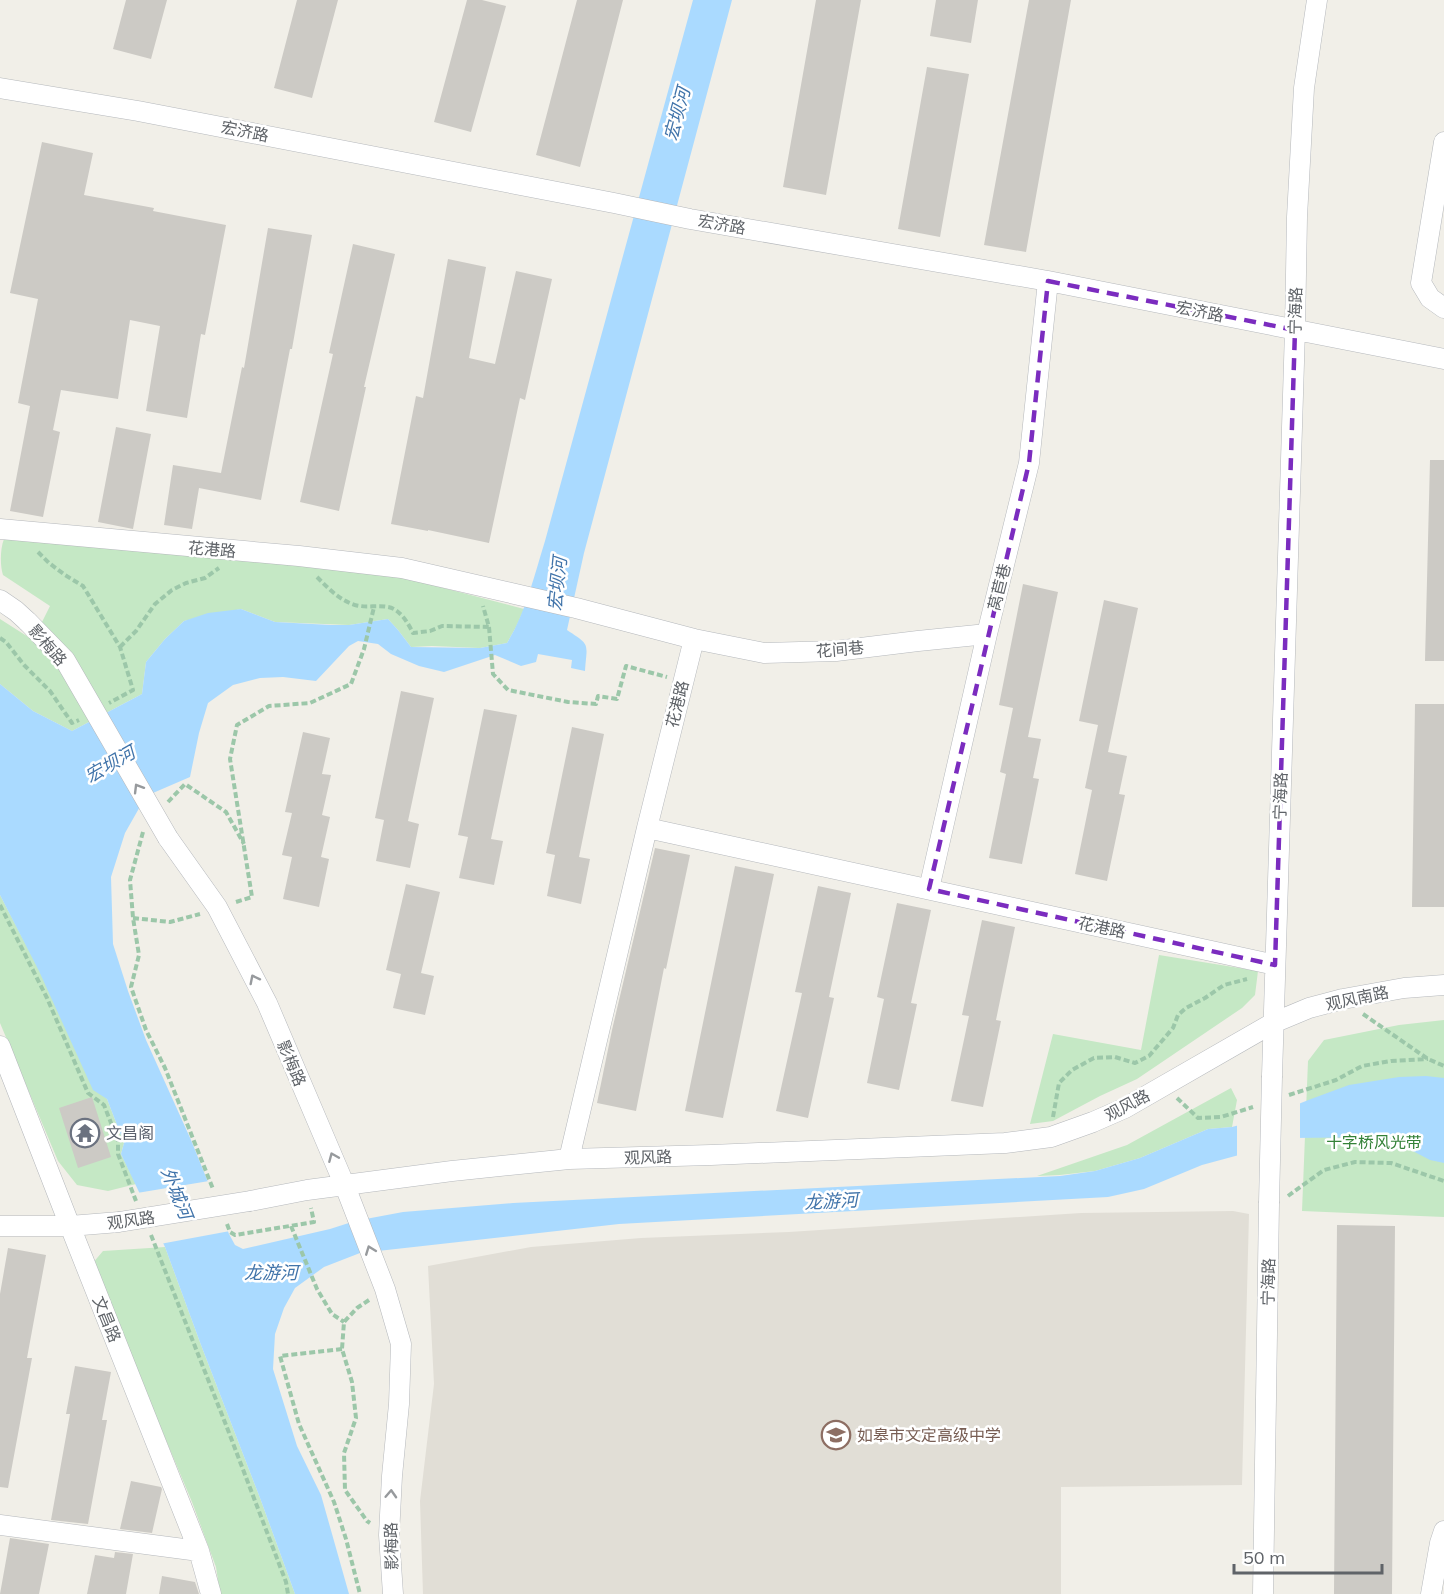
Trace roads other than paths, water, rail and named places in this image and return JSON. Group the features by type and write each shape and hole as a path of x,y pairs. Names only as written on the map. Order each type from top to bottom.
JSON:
{"street":[{"name":"宁海路","path":"1263,1594 1273,1023 1297,217 1304,88 1317,0"},
{"name":"宏济路","path":"0,88 138,111 690,219 1048,281 1444,359"},
{"path":"1444,142 1420,283 1430,298 1444,308"},
{"name":"莴苣巷","path":"930,890 987,634 1029,463 1048,281"},
{"name":"花港路","path":"0,529 299,556 402,568 576,608 694,639 647,828 930,890 1275,971"},
{"name":"影梅路","path":"0,600 28,621 65,660 168,838 217,907 267,1003 355,1211 385,1289 401,1344 389,1535 393,1594"},
{"name":"花间巷","path":"694,639 764,653 836,651 987,634"},
{"path":"569,1159 647,828"},
{"name":"观风南路","path":"1273,1023 1309,1008 1343,999 1404,988 1444,985"},
{"name":"观风路","path":"0,1226 70,1226 119,1222 307,1190 452,1171 569,1159 1005,1143 1051,1137 1125,1108 1273,1023"},
{"name":"文昌路","path":"0,1046 200,1551 211,1594"},
{"path":"0,1525 200,1551"},
{"path":"1431,1594 1444,1531"}],"water":[{"path":"693,0 732,0 584,553 567,630 586,646 585,671 571,668 572,660 538,654 536,662 521,666 495,655 444,672 419,666 391,654 378,644 358,641 349,646 316,681 283,677 260,678 233,685 208,703 190,777 146,796 125,833 111,877 113,944 146,1040 235,1245 243,1249 355,1221 403,1212 513,1203 1060,1176 1095,1171 1140,1158 1208,1129 1232,1127 1258,1120 1349,1085 1399,1077 1444,1078 1444,1163 1430,1160 1386,1137 1292,1138 1202,1165 1144,1189 1108,1197 619,1224 360,1253 324,1267 295,1288 284,1308 275,1334 273,1369 297,1446 321,1495 349,1594 295,1594 165,1247 121,1154 124,1143 107,1099 93,1090 39,971 0,895 0,684 33,711 72,731 142,694 146,662 184,621 208,613 241,609 275,622 349,625 388,619 411,647 480,648 507,643 524,606 545,541"}],"place":[{"name":"文昌阁","path":"85,1133"},
{"name":"如皋市文定高级中学","path":"836,1435"}],"water label":[{"name":"宏坝河","path":"677,114"},
{"name":"宏坝河","path":"557,584"},
{"name":"宏坝河","path":"110,764"},
{"name":"外城河","path":"177,1193"},
{"name":"龙游河","path":"831,1201"},
{"name":"龙游河","path":"271,1272"}],"park label":[{"name":"十字桥风光带","path":"1374,1142"}]}
